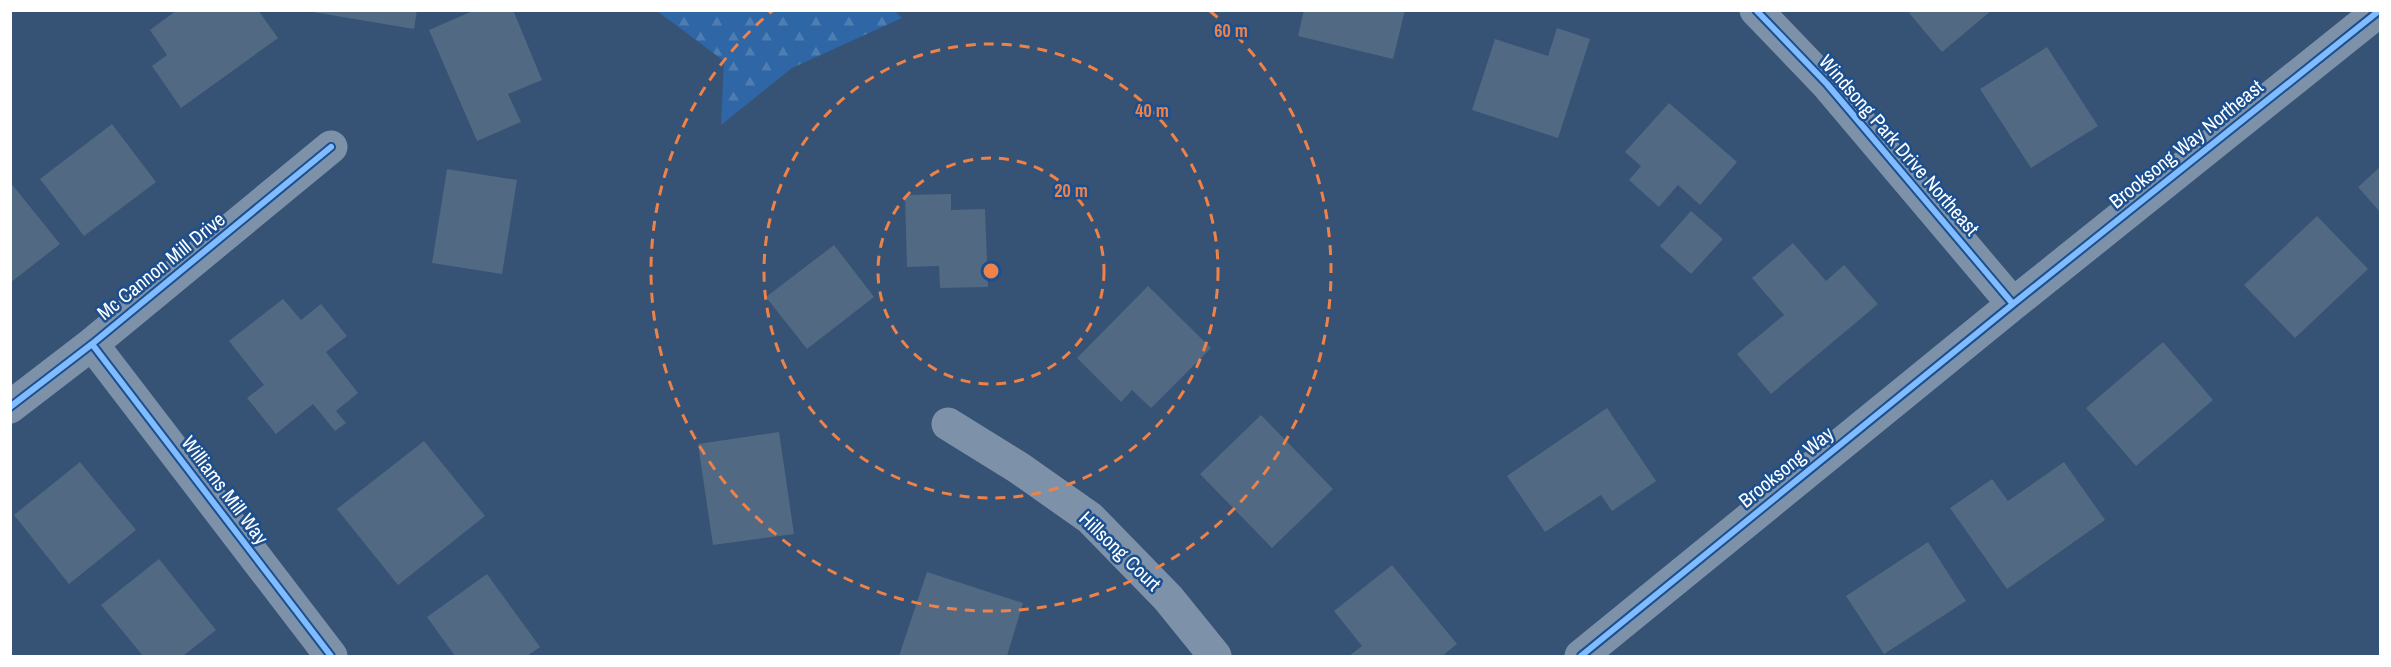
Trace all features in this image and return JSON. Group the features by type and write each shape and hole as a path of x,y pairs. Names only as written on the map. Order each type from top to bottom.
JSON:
{"street":[{"name":"Windsong Park Drive Northeast","path":"1756,10 1827,84 2013,304"},
{"name":"Brooksong Way Northeast","path":"2013,304 2380,10"},
{"name":"Mc Cannon Mill Drive","path":"10,407 92,344 331,147"},
{"name":"Brooksong Way","path":"1581,657 2013,304"},
{"name":"Williams Mill Way","path":"92,344 331,657"},
{"name":"Hillsong Court","path":"948,424 1019,468 1090,518 1168,598 1215,657"}],"green space":[{"path":"657,11 895,11 902,18 792,68 721,125 724,61"}],"building":[{"path":"177,10 258,10 278,38 181,108 152,66 167,55 150,30"},
{"path":"301,10 417,10 414,29"},
{"path":"475,10 513,10 542,80 508,94 521,122 477,141 429,30"},
{"path":"1304,10 1405,10 1393,59 1298,36"},
{"path":"1913,10 1992,10 1942,52 1909,13"},
{"path":"1557,28 1590,39 1558,138 1472,110 1495,39 1548,56"},
{"path":"2047,47 2098,126 2031,168 1980,89"},
{"path":"1669,103 1737,162 1700,205 1678,185 1659,207 1629,180 1641,166 1625,152"},
{"path":"112,124 156,182 84,236 40,179"},
{"path":"2380,167 2380,212 2358,187"},
{"path":"447,169 517,180 502,274 432,263"},
{"path":"10,182 60,244 10,283"},
{"path":"951,194 951,210 985,209 988,287 940,288 939,266 907,267 905,195"},
{"path":"1691,211 1723,239 1691,274 1660,246"},
{"path":"2317,216 2368,269 2295,338 2244,285"},
{"path":"1793,243 1826,281 1844,265 1878,304 1771,394 1737,354 1784,315 1752,278"},
{"path":"834,245 874,297 807,349 766,297"},
{"path":"1148,286 1211,348 1151,408 1132,390 1121,402 1077,358"},
{"path":"283,299 301,320 321,304 347,336 326,352 358,393 336,411 346,423 335,431 313,404 276,434 247,398 264,385 229,341"},
{"path":"2163,342 2213,400 2136,466 2086,408"},
{"path":"1607,408 1656,481 1612,511 1601,495 1545,532 1507,476"},
{"path":"1261,415 1333,489 1272,548 1200,474"},
{"path":"779,432 794,534 713,545 698,444"},
{"path":"424,441 485,516 398,585 337,509"},
{"path":"80,462 136,530 69,584 14,515"},
{"path":"2064,462 2105,520 2007,589 1950,508 1992,479 2008,501"},
{"path":"1928,542 1966,601 1884,654 1846,596"},
{"path":"159,559 216,630 183,656 143,656 101,605"},
{"path":"1392,565 1457,644 1442,656 1349,656 1362,646 1334,611"},
{"path":"927,572 1023,603 1007,656 899,656"},
{"path":"487,574 540,647 527,656 455,656 427,617"}],"cycle path":[{"path":"1756,10 1827,84 2013,304"},
{"path":"1581,656 2013,304 2380,10"},
{"path":"10,407 92,344 331,147"},
{"path":"92,344 331,656"}]}
